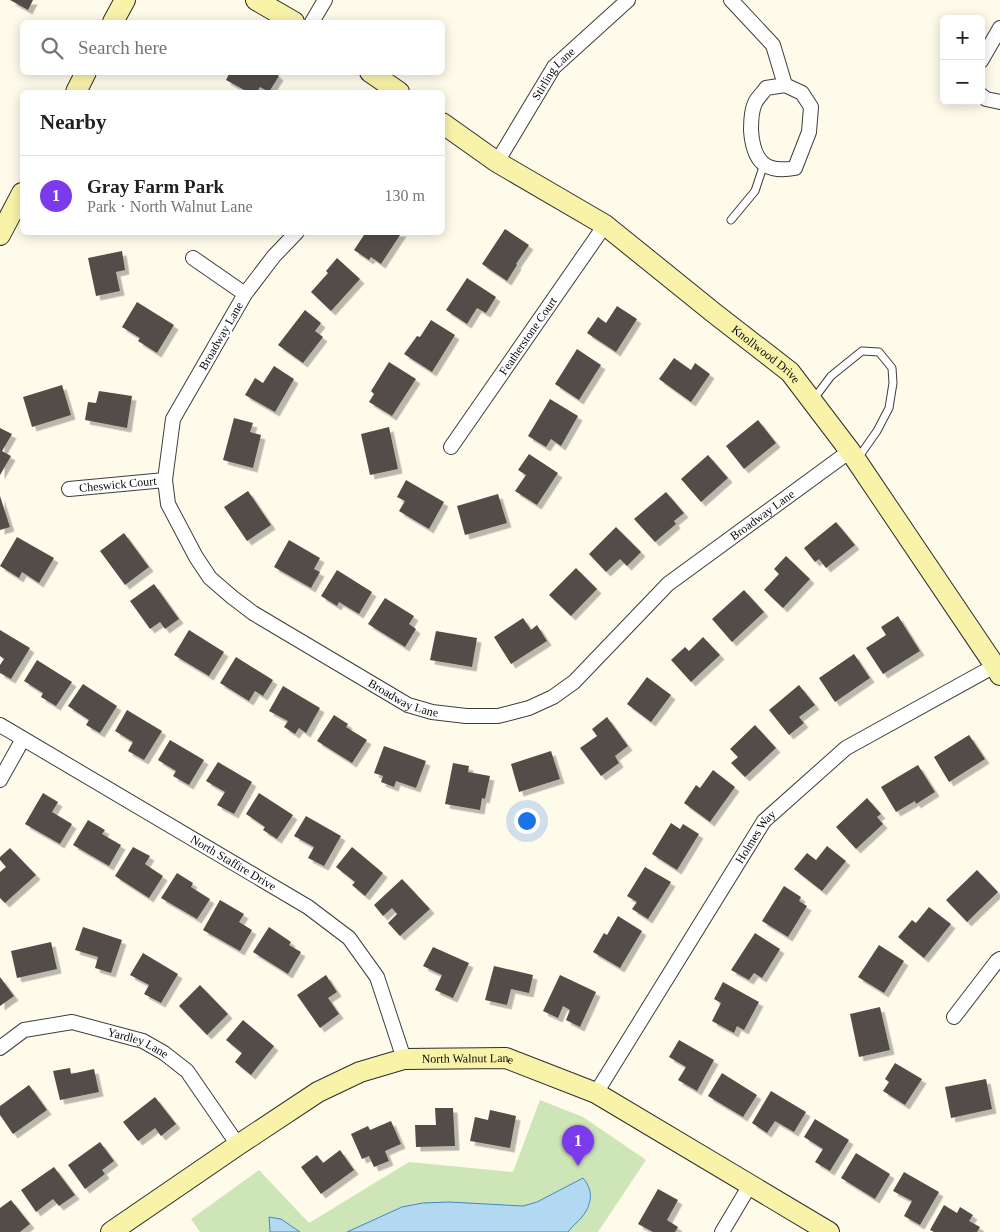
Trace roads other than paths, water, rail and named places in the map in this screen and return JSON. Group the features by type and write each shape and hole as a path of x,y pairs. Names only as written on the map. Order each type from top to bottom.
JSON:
{"street":[{"path":"114,20 124,0"},
{"path":"256,0 291,20"},
{"path":"313,20 325,0"},
{"name":"Stirling Lane","path":"497,162 554,67 628,0"},
{"path":"731,0 773,45 786,85"},
{"path":"982,60 1000,28"},
{"path":"77,90 84,75"},
{"path":"374,75 396,90"},
{"path":"786,85 802,94 811,107 809,132 795,168 782,170 773,169 764,164 756,154 752,142 751,122 755,104 766,88 786,85"},
{"path":"985,98 1000,102"},
{"name":"Knollwood Drive","path":"445,125 497,162 605,225 790,372 853,456 998,668"},
{"path":"0,235 20,197"},
{"name":"Featherstone Court","path":"451,447 605,225"},
{"name":"Broadway Lane","path":"294,235 274,256 245,294 174,419 165,480 168,504 196,557 210,578 232,598 253,613 408,705 432,712 466,716 498,716 529,708 553,697 574,682 668,584 853,456"},
{"path":"193,258 245,294"},
{"name":"Cheswick Court","path":"69,489 165,480"},
{"name":"Holmes Way","path":"596,1093 764,821 846,748 998,668"},
{"name":"North Staffire Drive","path":"0,725 308,907 349,938 377,977 404,1059"},
{"path":"0,780 24,739"},
{"path":"954,1016 1000,959"},
{"name":"Yardley Lane","path":"0,1048 24,1030 72,1022 143,1041 164,1053 186,1071 238,1144"},
{"name":"North Walnut Lane","path":"110,1232 238,1144 318,1092 360,1072 404,1059 506,1058 596,1093 829,1232"},
{"path":"722,1232 750,1185"}],"lane":[{"path":"731,220 755,191 764,164"},
{"path":"812,400 832,376 862,350 879,352 892,368 893,384 889,408 877,431 853,456"}],"water":[{"path":"583,1178 589,1188 590,1202 582,1217 568,1232 347,1232 402,1207 423,1203 449,1202 523,1206 537,1202"},
{"path":"269,1217 281,1219 300,1232 270,1232"}],"place":[{"name":"Gray Farm Park","path":"578,1166"}]}
